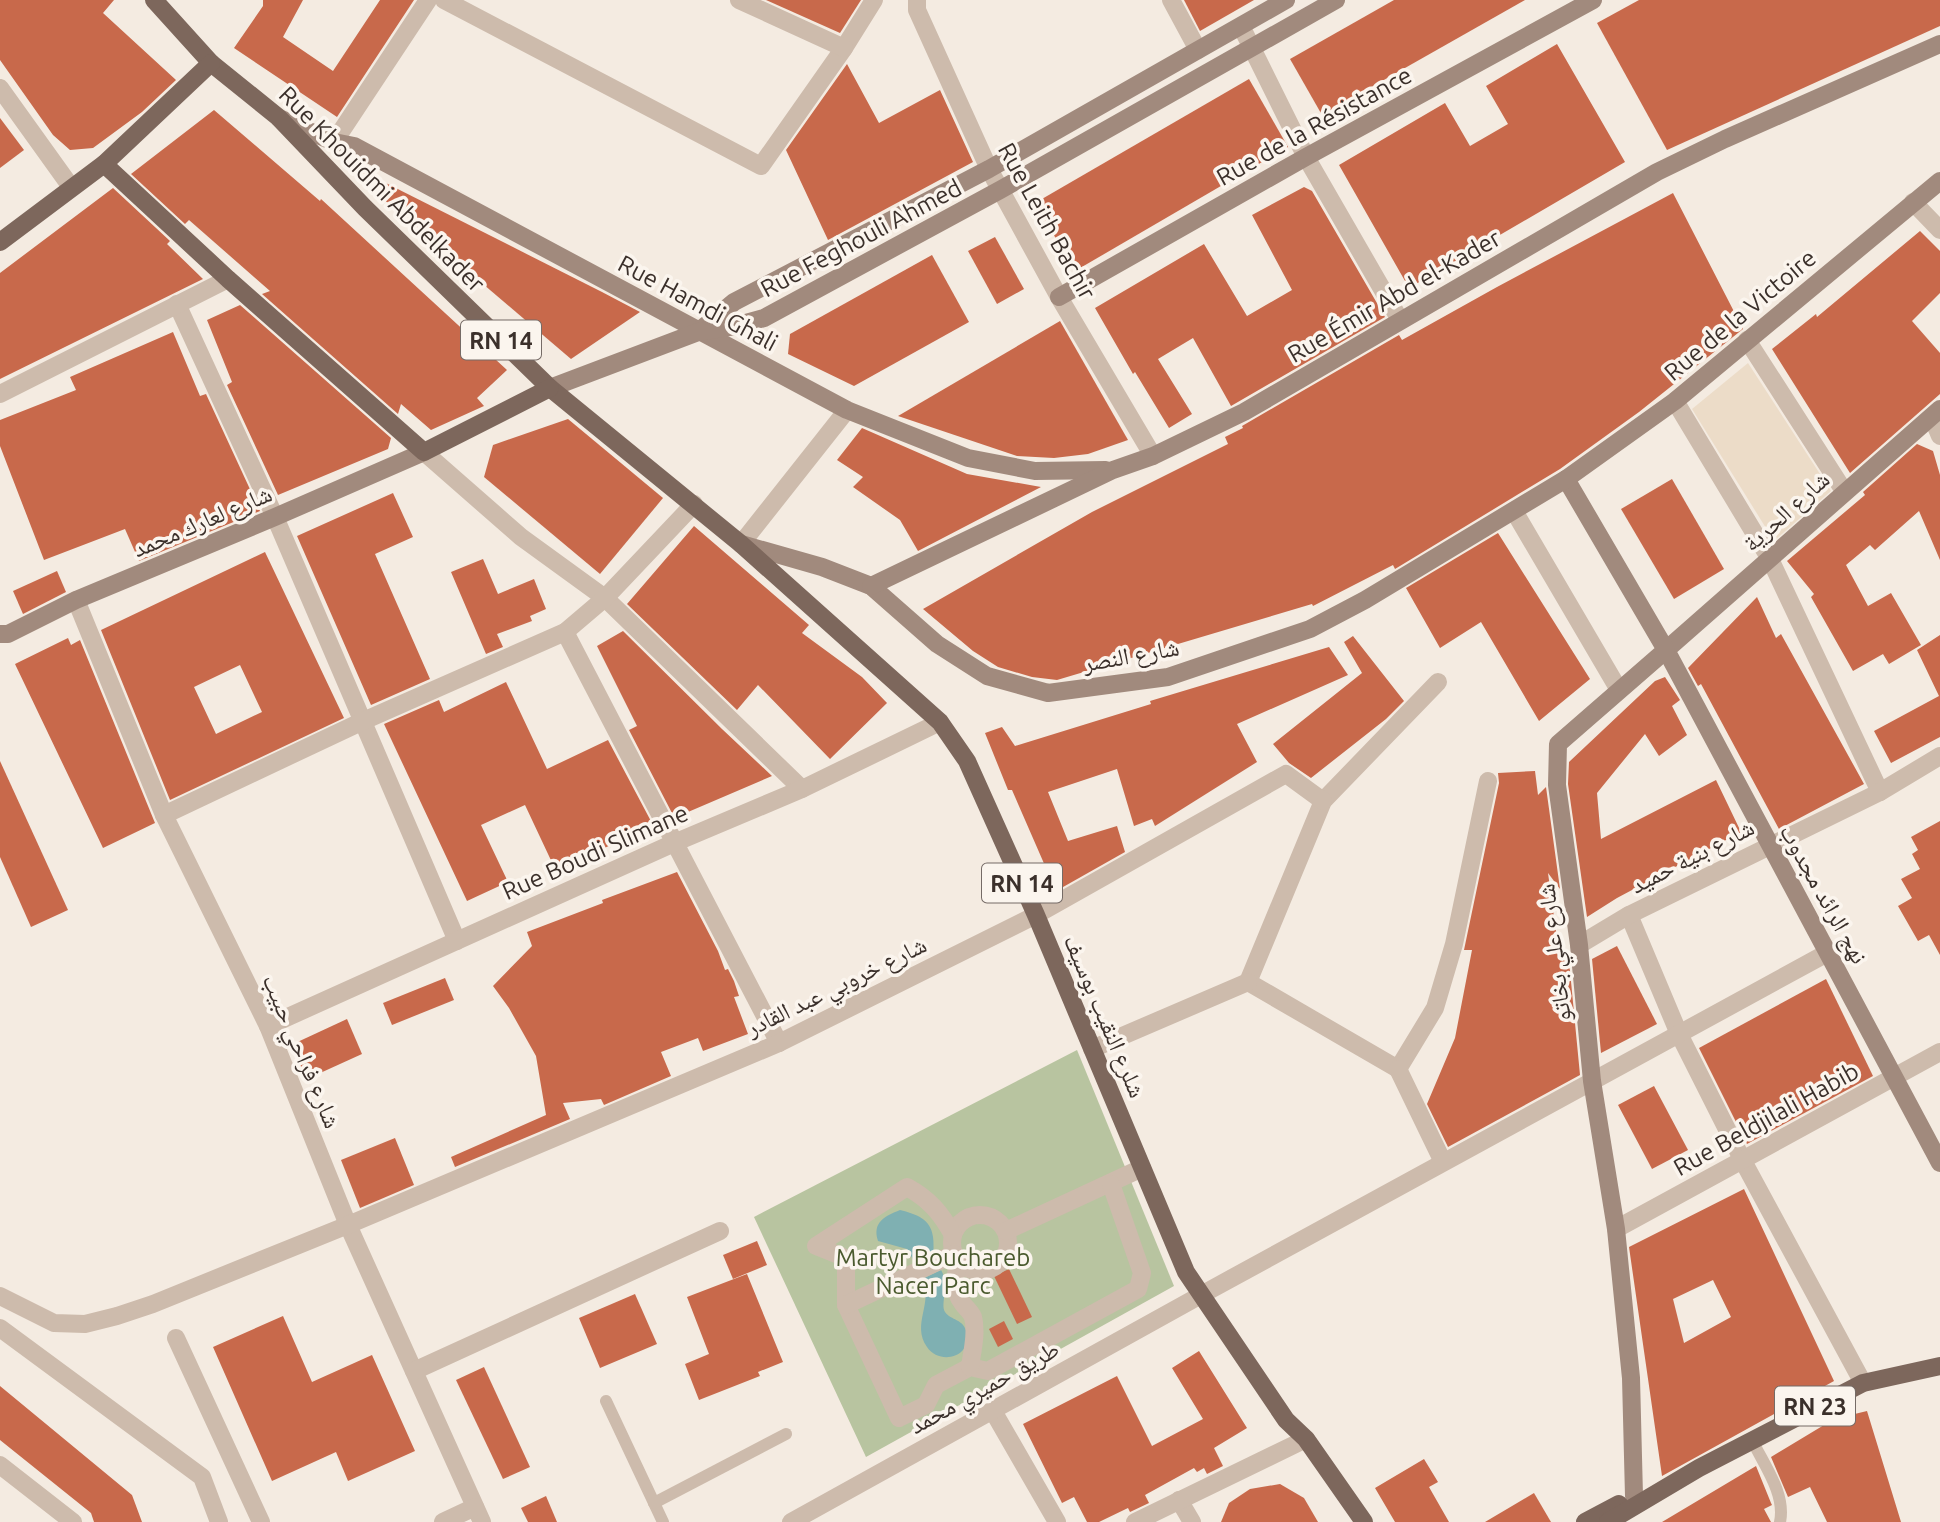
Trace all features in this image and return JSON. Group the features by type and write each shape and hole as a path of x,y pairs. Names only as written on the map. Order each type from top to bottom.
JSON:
{"main road":[{"name":"Rue Khouidmi Abdelkader","path":"161,2 211,63 278,117 365,208 550,388 741,544"},
{"path":"0,242 104,164 211,63"},
{"path":"104,164 424,452 550,388"},
{"name":"شلرع النقيب بوسيف","path":"741,544 940,722 967,761 1036,915 1186,1272 1286,1420 1306,1439 1361,1519"},
{"name":"RN 23","path":"1608,1522 1699,1468 1863,1383 1940,1366"},
{"path":"1585,1522 1634,1496 1699,1468"},
{"path":"1627,1522 1699,1468"}],"street":[{"path":"334,142 428,0"},
{"path":"444,0 761,166 844,48 874,0"},
{"path":"740,0 844,48"},
{"name":"Rue Leith Bachir","path":"917,0 918,10 989,169 1059,297 1153,456"},
{"path":"1171,0 1198,50"},
{"name":"Rue Feghouli Ahmed","path":"698,332 734,302 989,169 1286,0"},
{"name":"Rue Feghouli Ahmed","path":"698,332 764,318 1000,190 1336,0"},
{"name":"Rue de la Résistance","path":"1059,297 1306,156 1593,0"},
{"path":"1241,26 1306,156 1400,320"},
{"name":"Rue Émir Abd el-Kader","path":"871,586 1113,470 1153,456 1244,412 1657,172 1738,133 1940,44"},
{"path":"0,89 71,187"},
{"name":"Rue Hamdi Ghali","path":"278,117 334,142 354,146 847,410 968,458 1035,471 1113,470"},
{"name":"Rue de la Victoire","path":"1566,479 1675,401 1940,181"},
{"path":"1913,202 1940,230"},
{"path":"0,394 229,279"},
{"path":"177,304 275,517 457,941"},
{"path":"550,388 698,332"},
{"path":"1747,340 1844,491"},
{"path":"1675,401 1770,558 1880,792"},
{"path":"741,544 847,410"},
{"path":"1936,413 1940,436"},
{"name":"شارع الحرية","path":"1666,650 1936,413"},
{"path":"424,452 521,537 605,598 802,789"},
{"name":"شارع لعارك محمد","path":"0,634 8,634 76,600 424,452"},
{"path":"1566,479 1666,650"},
{"name":"شارع النصر","path":"741,544 822,567 871,586 937,644 987,676 1048,693 1167,677 1310,629 1365,600 1566,479"},
{"path":"164,815 361,722 565,632 605,598 694,504"},
{"path":"1514,510 1619,690"},
{"name":"شارع فراحي حبيب","path":"76,600 164,815 268,1027 348,1225 478,1517"},
{"path":"565,632 779,1043"},
{"name":"شارع علي بخاتو","path":"1634,1496 1630,1378 1616,1228 1592,1081 1579,945 1557,785 1558,744 1666,650"},
{"name":"نهج الرائد مجدوب","path":"1666,650 1940,1163"},
{"path":"1093,1049 1248,982 1323,801 1438,682"},
{"name":"Rue Boudi Slimane","path":"268,1027 674,843 802,789 940,722"},
{"name":"شارع بنية حميد","path":"1579,945 1629,915 1880,792 1940,756"},
{"name":"شارع خروبي عبد القادر","path":"0,1296 54,1323 85,1324 153,1304 348,1225 779,1043 1036,915 1286,774 1323,801"},
{"path":"1398,1069 1435,1007 1454,944 1488,781"},
{"path":"1629,915 1679,1034 1742,1161 1863,1383"},
{"name":"طريق حميري محمد","path":"791,1522 1829,952"},
{"path":"1248,982 1398,1069 1443,1162"},
{"name":"Rue Beldjilali Habib","path":"1616,1228 1940,1052"},
{"path":"1006,1231 1142,1168"},
{"path":"970,1367 974,1343 972,1316 955,1288 949,1227 926,1198 907,1187 816,1246 841,1256 846,1267 846,1305 899,1418 926,1405 936,1385 970,1367 988,1371 1138,1289 1142,1273 1111,1184"},
{"path":"846,1305 953,1258 977,1270 996,1266 1007,1250 1006,1231 992,1217 973,1215 949,1227"},
{"path":"414,1371 720,1231"},
{"path":"0,1328 202,1478 219,1522"},
{"path":"176,1338 261,1522"},
{"path":"993,1411 1057,1522"},
{"path":"1135,1522 1306,1439"},
{"path":"0,1465 73,1522"},
{"path":"1179,1500 1192,1522"},
{"path":"443,1522 478,1517"}],"lane":[{"path":"606,1401 663,1522"},
{"path":"654,1503 786,1434"},
{"path":"1752,1440 1780,1496 1783,1510 1780,1522"}],"green space":[{"name":"Martyr Bouchareb Nacer Parc","path":"1077,1050 1174,1286 866,1457 754,1217"}],"shaded area":[{"path":"1748,363 1831,491 1774,541 1692,409"}],"water":[{"path":"900,1210 926,1222 932,1231 934,1254 915,1263 907,1249 878,1241 878,1224 885,1217"},
{"path":"941,1270 945,1282 945,1312 963,1325 967,1334 964,1349 946,1357 932,1353 921,1330 926,1297 922,1279"}],"building":[{"path":"0,0 114,0 103,13 176,80 142,112 93,148 70,150 53,135 0,60"},
{"path":"263,0 303,0 283,37 333,71 380,0 414,0 337,117 234,48 263,6"},
{"path":"766,0 861,0 840,33"},
{"path":"1184,0 1254,0 1200,31"},
{"path":"1394,0 1525,0 1322,115 1290,59"},
{"path":"1639,0 1940,0 1940,26 1667,150 1597,23"},
{"path":"1557,44 1625,162 1409,288 1339,165 1445,103 1470,146 1508,124 1486,86"},
{"path":"847,64 879,123 940,90 973,162 828,240 786,150"},
{"path":"1249,79 1288,147 1075,271 1035,203"},
{"path":"214,110 320,201 321,199 507,370 477,398 484,406 431,430 401,404 398,414 262,294 270,291 189,220 185,224 131,174"},
{"path":"0,118 24,150 0,168"},
{"path":"358,169 640,312 571,359 355,175"},
{"path":"1304,187 1312,191 1385,317 1231,406 1193,338 1158,359 1192,414 1169,428 1135,372 1133,374 1095,308 1204,244 1247,316 1292,290 1252,215"},
{"path":"113,188 170,241 167,244 203,279 0,379 0,273"},
{"path":"1673,193 1743,329 1639,412 1560,469 1395,569 1393,565 1313,606 1312,604 1057,680 1032,677 998,667 973,651 923,609 1092,512 1228,444 1225,437 1243,428 1242,426 1399,335 1402,340"},
{"path":"1920,231 1940,251 1940,293 1912,321 1940,353 1940,394 1850,473 1772,349 1816,314 1817,317"},
{"path":"995,237 1024,289 997,304 968,251"},
{"path":"932,255 969,322 854,386 788,354 790,334"},
{"path":"240,305 391,438 388,449 278,495 227,385 232,382 207,320"},
{"path":"1060,321 1128,440 1088,454 1054,458 1017,456 898,416"},
{"path":"173,332 200,396 206,394 260,511 139,561 125,529 44,560 0,446 0,420 76,390 70,377"},
{"path":"568,419 663,498 600,574 484,477 493,445"},
{"path":"862,428 967,474 1041,487 918,551 900,520 853,487 863,477 837,460"},
{"path":"1917,444 1933,451 1940,475 1940,560 1919,511 1875,550 1870,545 1846,565 1868,606 1891,593 1921,645 1889,664 1883,654 1853,671 1811,597 1814,594 1787,561 1865,495 1863,492"},
{"path":"1672,479 1724,569 1674,599 1621,509"},
{"path":"393,493 413,537 375,554 430,679 371,705 297,536"},
{"path":"694,526 809,625 802,633 862,677 887,703 830,759 758,685 737,710 627,604"},
{"path":"1498,533 1590,679 1539,721 1481,622 1440,648 1406,588"},
{"path":"265,552 344,718 170,800 101,630","holes":["240,665 262,712 216,734 194,687"]},
{"path":"483,559 498,594 534,579 546,609 530,616 532,621 497,634 503,647 486,654 451,572"},
{"path":"57,571 66,592 23,614 13,591"},
{"path":"1757,597 1776,638 1781,634 1864,784 1779,829 1701,684 1698,686 1688,668"},
{"path":"623,631 772,776 681,815 680,812 673,815 629,730 637,726 597,646"},
{"path":"1940,635 1940,737 1891,763 1874,731 1939,696 1917,650"},
{"path":"1353,636 1404,701 1386,719 1311,778 1289,763 1273,744 1362,673 1344,642"},
{"path":"68,638 71,645 80,640 155,823 103,848 15,664"},
{"path":"1329,647 1348,675 1237,724 1257,762 1155,826 1152,819 1134,826 1117,769 1048,792 1068,841 1117,826 1125,852 1056,891 1012,790 1008,790 985,733 1002,727 1015,746 1151,704 1150,701"},
{"path":"1665,677 1680,700 1672,706 1687,735 1659,756 1645,734 1597,793 1601,839 1716,780 1741,832 1617,898 1587,917 1568,784 1569,762 1655,681"},
{"path":"506,682 547,769 608,740 653,825 556,871 525,805 481,825 508,882 467,901 384,724 439,700 444,712"},
{"path":"0,761 68,910 31,927 0,857"},
{"path":"1535,771 1538,795 1546,787 1560,889 1548,873 1559,953 1567,952 1580,1075 1448,1147 1427,1104 1455,1038 1472,950 1464,950 1499,783 1498,773"},
{"path":"1940,821 1940,955 1929,935 1918,941 1898,906 1912,898 1901,879 1920,869 1912,854 1918,850 1911,837"},
{"path":"677,872 725,970 728,969 734,981 739,996 734,997 748,1034 703,1051 698,1038 661,1052 671,1076 604,1105 601,1099 563,1103 570,1119 455,1167 451,1157 546,1115 536,1056 509,1008 493,986 532,946 527,932"},
{"path":"1617,946 1657,1024 1601,1053 1592,959"},
{"path":"445,978 454,1000 392,1025 383,1003"},
{"path":"1826,979 1873,1076 1747,1144 1699,1048"},
{"path":"347,1019 362,1054 307,1079 291,1045"},
{"path":"1654,1086 1688,1150 1652,1169 1618,1105"},
{"path":"395,1138 414,1185 360,1208 341,1160"},
{"path":"1744,1189 1834,1381 1662,1476 1629,1247","holes":["1713,1280 1731,1317 1684,1343 1673,1299"]},
{"path":"757,1241 767,1265 733,1279 723,1255"},
{"path":"1009,1269 1032,1317 1017,1324 994,1276"},
{"path":"747,1274 783,1362 758,1372 760,1376 699,1400 685,1364 709,1354 687,1297"},
{"path":"635,1294 657,1344 600,1368 579,1318"},
{"path":"283,1316 312,1382 372,1355 415,1451 348,1481 336,1452 272,1481 213,1347"},
{"path":"1004,1321 1013,1339 998,1347 989,1329"},
{"path":"1199,1351 1247,1428 1214,1448 1223,1466 1207,1474 1204,1468 1197,1472 1194,1468 1145,1495 1149,1503 1130,1512 1128,1508 1099,1522 1087,1522 1074,1497 1062,1503 1023,1424 1117,1376 1152,1446 1203,1419 1172,1368"},
{"path":"484,1367 530,1467 503,1479 456,1380"},
{"path":"0,1386 132,1495 142,1522 94,1522 91,1513 0,1440"},
{"path":"1867,1411 1901,1522 1827,1522 1810,1487 1788,1497 1771,1457 1834,1419"},
{"path":"1424,1459 1438,1482 1429,1487 1449,1522 1395,1522 1375,1488"},
{"path":"1756,1466 1772,1505 1764,1509 1771,1522 1662,1522"},
{"path":"1280,1484 1304,1498 1318,1522 1221,1522 1229,1503 1250,1489"},
{"path":"1534,1493 1551,1522 1485,1522"},
{"path":"546,1496 557,1522 528,1522 521,1508"}]}
